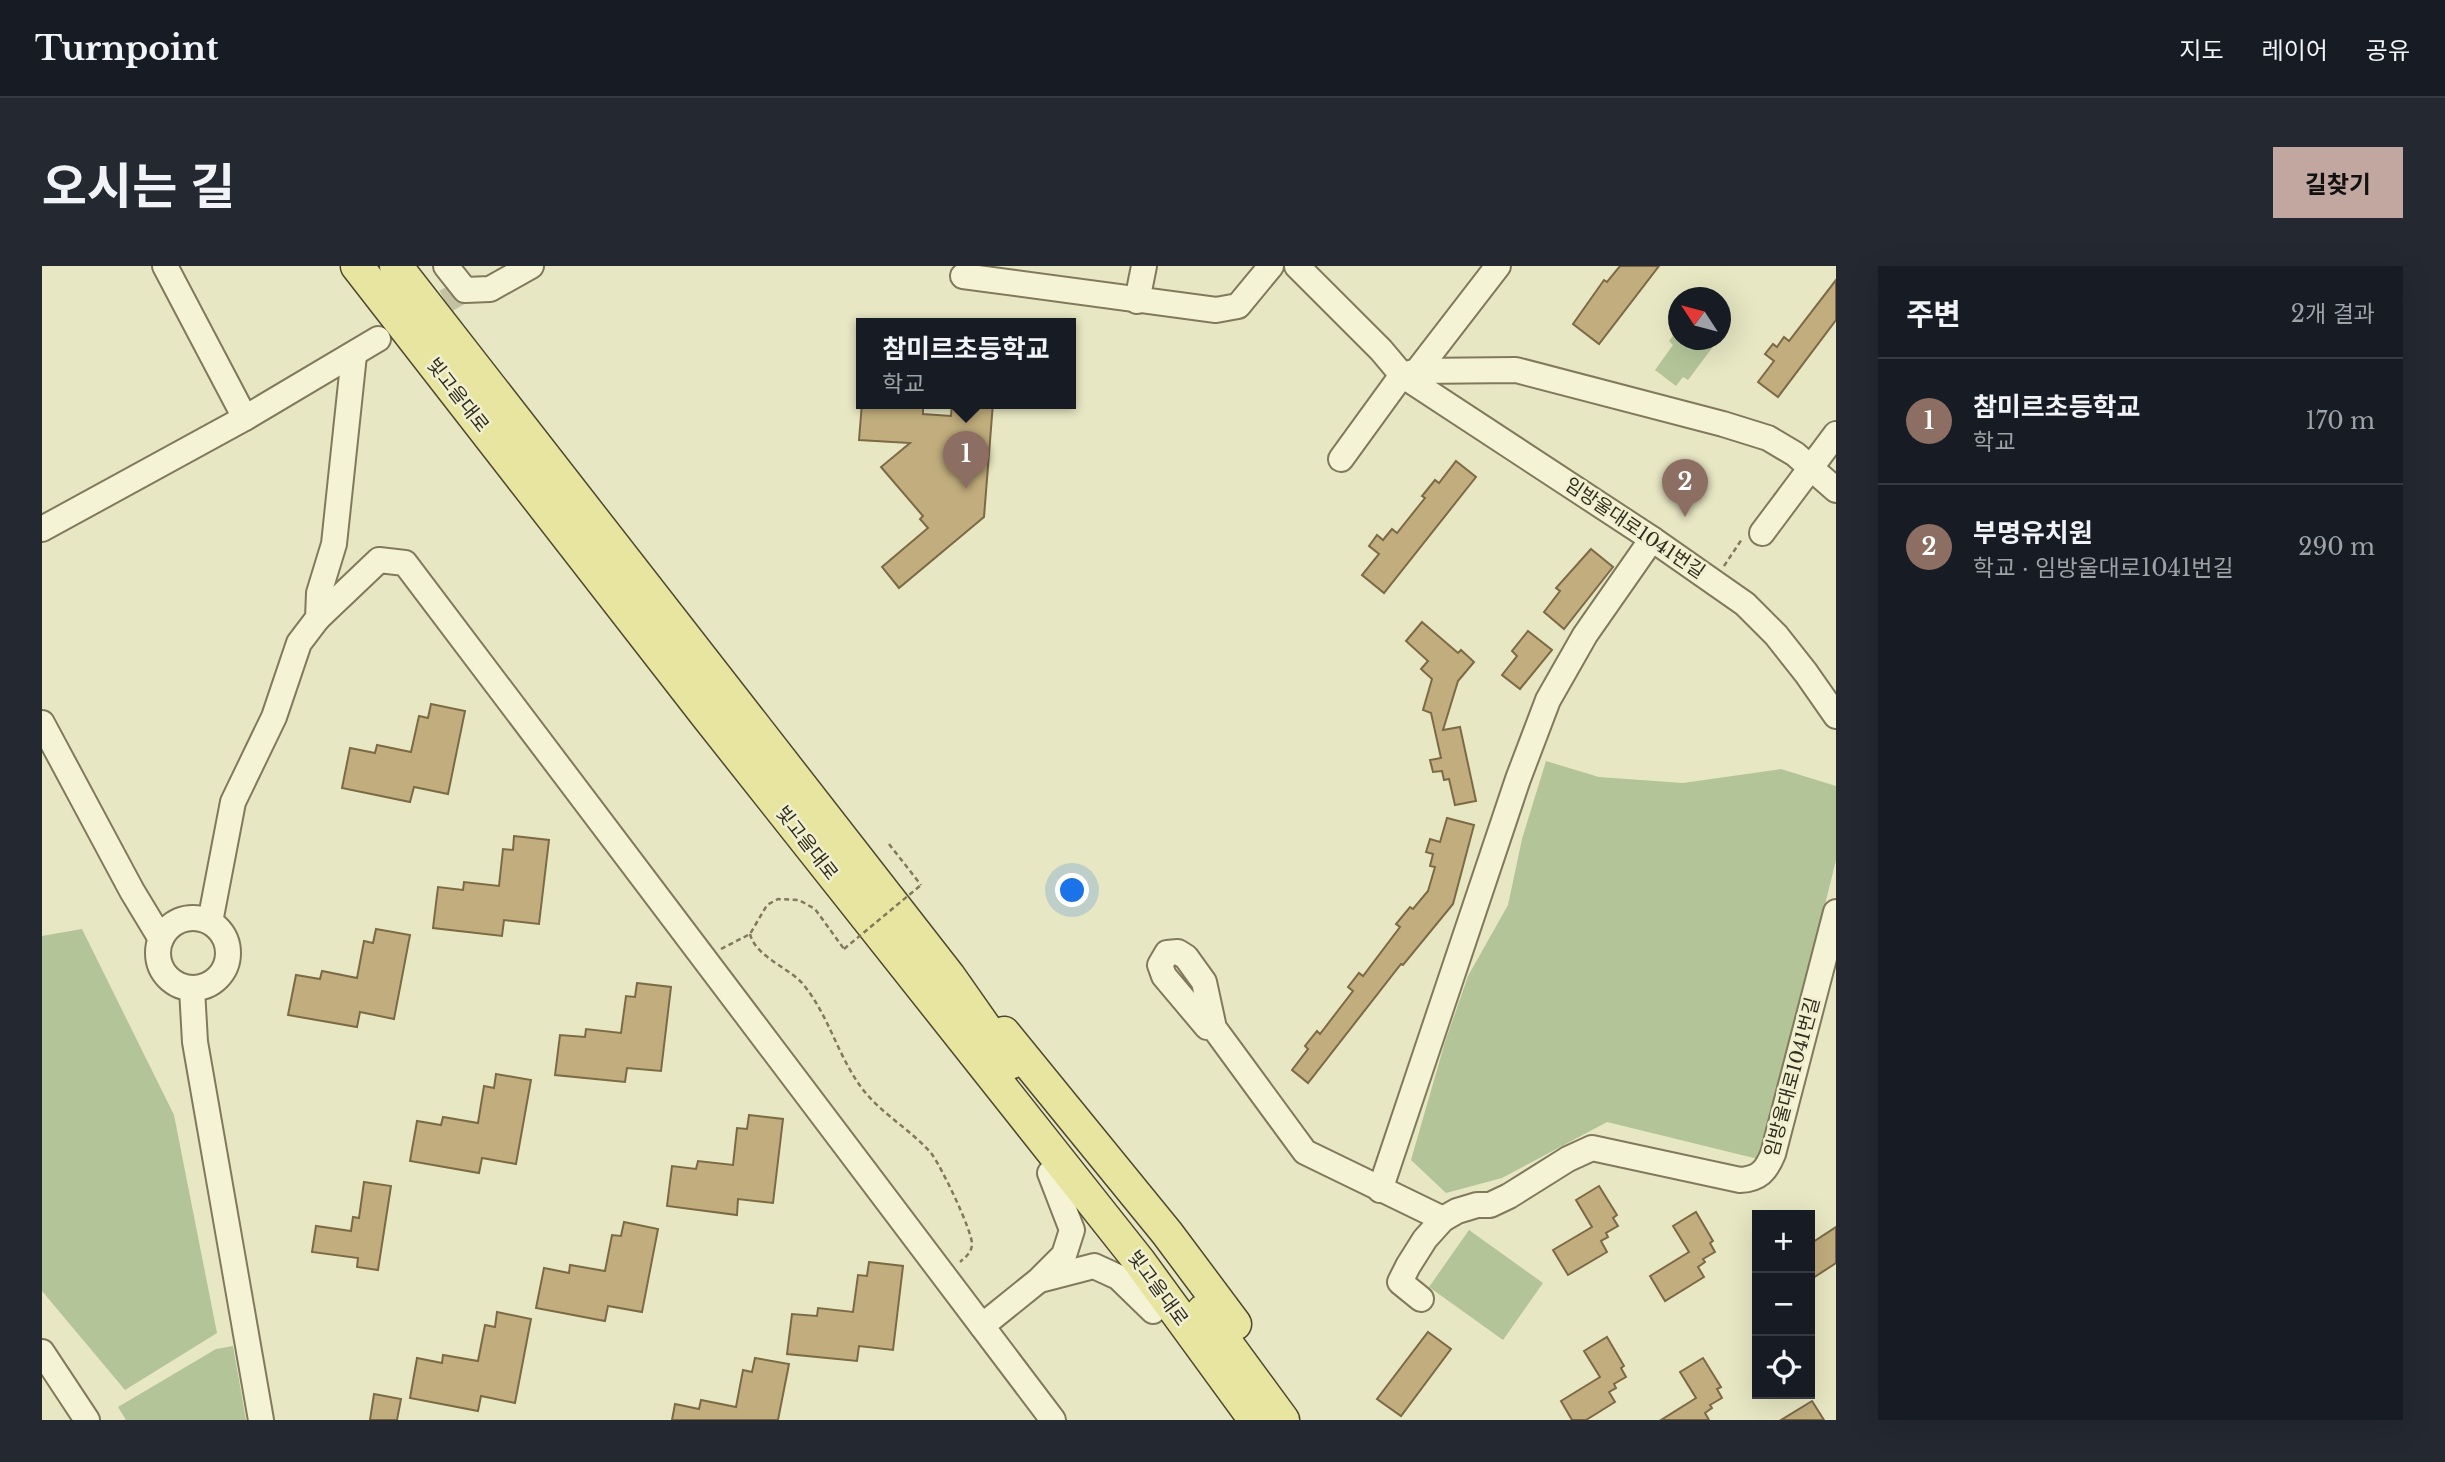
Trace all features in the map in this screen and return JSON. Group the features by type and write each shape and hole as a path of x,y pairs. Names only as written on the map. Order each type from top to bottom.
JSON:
{"main road":[{"name":"빛고을대로","path":"357,266 938,986 993,1042 1157,1251 1283,1420"},
{"name":"빛고을대로","path":"396,266 938,986 979,1057 1139,1261 1255,1420"},
{"path":"938,986 968,1065 1235,1420"},
{"path":"938,986 1004,1033 1167,1233 1308,1420"}],"street":[{"path":"165,266 245,418"},
{"path":"446,266 465,290 490,289 531,266"},
{"path":"1137,301 1144,266"},
{"path":"963,276 1216,310 1238,306 1271,266"},
{"name":"임방울대로1041번길","path":"1297,266 1381,350 1410,373 1745,604 1776,635 1836,716"},
{"path":"1341,459 1498,266"},
{"path":"42,529 245,418 378,339"},
{"path":"318,618 319,593 334,544 354,355"},
{"path":"1410,373 1516,370 1723,424 1768,438 1811,467 1836,491"},
{"path":"1762,533 1836,435"},
{"path":"1380,1190 1518,779 1548,700 1586,635 1652,539"},
{"path":"211,922 233,802 274,717 299,643 318,618 379,560 405,563 1053,1420"},
{"path":"42,723 132,891 161,939"},
{"name":"임방울대로1041번길","path":"1421,1299 1400,1282 1413,1256 1443,1219 1477,1205 1490,1205 1592,1148 1728,1178 1740,1180 1758,1177 1773,1154 1836,912"},
{"path":"187,918 211,922 220,930 229,951 222,974 214,982 192,989 171,981 159,962 161,939 167,929 187,918"},
{"path":"192,989 195,1042 261,1420"},
{"path":"1214,1028 1305,1152 1443,1219"},
{"path":"982,1325 1039,1280 1063,1255 1072,1230 1050,1173"},
{"path":"1039,1280 1094,1266 1118,1277 1153,1311"},
{"path":"42,1352 87,1420"}],"path":[{"path":"1713,580 1751,527 1762,533"},
{"path":"716,952 750,934 767,905 778,899 799,900 815,909 845,949 921,885 889,844"},
{"path":"750,934 751,941 800,981 821,1008 845,1062 869,1098 937,1161 970,1232 972,1245 968,1255 955,1266"}],"green space":[{"path":"1669,350 1710,350 1688,380 1683,377 1676,386 1655,370"},
{"path":"1546,761 1599,777 1683,783 1781,769 1836,786 1836,860 1762,1160 1607,1122 1502,1178 1446,1193 1411,1160 1445,1042 1468,976 1508,905 1522,839"},
{"path":"82,929 174,1115 217,1333 125,1390 42,1291 42,936"},
{"path":"1469,1230 1543,1283 1503,1340 1429,1287"},
{"path":"233,1346 246,1420 126,1420 118,1407 216,1349"}],"building":[{"path":"1620,266 1659,266 1599,344 1573,324 1604,280 1607,282"},
{"path":"1836,280 1836,320 1778,397 1758,382 1774,361 1765,354 1773,344 1777,347 1784,337 1789,341"},
{"path":"862,409 923,409 923,414 951,416 952,409 993,409 984,517 899,588 882,567 928,528 920,519 923,516 881,467 910,443 859,440"},
{"path":"1456,461 1476,477 1384,593 1362,575 1379,554 1369,546 1377,535 1383,540 1392,529 1397,533 1425,498 1422,496 1435,480 1439,483"},
{"path":"1591,549 1613,567 1564,629 1544,612 1560,591 1556,588"},
{"path":"1422,622 1458,653 1461,650 1474,662 1458,681 1443,730 1460,727 1476,801 1455,805 1449,779 1444,780 1442,771 1433,772 1430,760 1441,758 1431,713 1423,710 1432,679 1421,669 1428,661 1406,641"},
{"path":"1528,631 1552,650 1520,689 1502,675 1517,656 1512,651"},
{"path":"431,704 465,711 448,794 414,787 410,802 342,788 350,748 375,753 377,745 411,752 419,716 428,718"},
{"path":"1447,818 1474,825 1453,904 1403,965 1401,964 1308,1083 1292,1070 1308,1049 1305,1046 1317,1031 1320,1034 1353,991 1348,987 1359,973 1363,976 1400,927 1396,924 1428,891 1435,867 1430,866 1433,854 1426,852 1430,839 1440,842"},
{"path":"514,836 549,840 539,924 504,920 502,936 433,928 438,887 463,890 464,882 499,886 503,849 513,850"},
{"path":"376,929 410,935 394,1019 360,1012 357,1027 288,1015 296,975 320,979 322,971 357,978 364,941 373,943"},
{"path":"637,983 671,987 661,1071 627,1068 625,1082 555,1075 560,1035 585,1037 586,1029 621,1033 626,996 635,997"},
{"path":"496,1074 531,1080 516,1164 482,1158 479,1173 410,1161 417,1121 441,1125 443,1117 478,1123 484,1086 494,1088"},
{"path":"749,1115 783,1119 773,1203 738,1199 737,1215 667,1206 672,1166 696,1169 698,1161 733,1165 737,1128 747,1129"},
{"path":"364,1182 391,1186 378,1270 357,1267 358,1258 312,1252 316,1226 351,1231 353,1217 359,1218"},
{"path":"1599,1186 1617,1215 1613,1218 1618,1226 1606,1233 1608,1237 1601,1241 1607,1252 1568,1275 1553,1250 1592,1227 1576,1200"},
{"path":"1696,1212 1713,1241 1710,1243 1715,1252 1703,1259 1705,1262 1698,1267 1704,1277 1665,1301 1650,1276 1689,1252 1673,1226"},
{"path":"624,1222 658,1229 642,1312 608,1306 605,1321 536,1308 544,1268 569,1273 570,1265 605,1271 612,1235 621,1236"},
{"path":"1836,1227 1836,1263 1815,1277 1815,1273 1815,1241"},
{"path":"869,1262 903,1266 893,1350 859,1346 857,1361 787,1354 792,1314 817,1316 818,1308 853,1312 858,1275 867,1276"},
{"path":"497,1312 531,1319 515,1403 481,1396 478,1411 410,1398 417,1358 442,1363 443,1355 478,1361 485,1325 495,1327"},
{"path":"1428,1332 1451,1349 1401,1416 1377,1399"},
{"path":"1607,1337 1624,1366 1621,1368 1626,1377 1614,1384 1616,1388 1609,1392 1615,1402 1586,1420 1572,1420 1561,1401 1600,1377 1584,1351"},
{"path":"755,1358 789,1364 778,1420 672,1420 675,1404 699,1409 701,1400 736,1407 743,1370 752,1372"},
{"path":"1703,1358 1721,1387 1717,1389 1722,1398 1710,1405 1712,1408 1705,1413 1709,1420 1661,1420 1696,1398 1680,1372"},
{"path":"374,1394 401,1399 397,1420 370,1420"},
{"path":"1812,1401 1824,1420 1781,1420"}],"tunnel":[{"path":"414,319 465,290"}],"place":[{"name":"참미르초등학교","path":"966,489"},
{"name":"부명유치원","path":"1685,517"}]}
